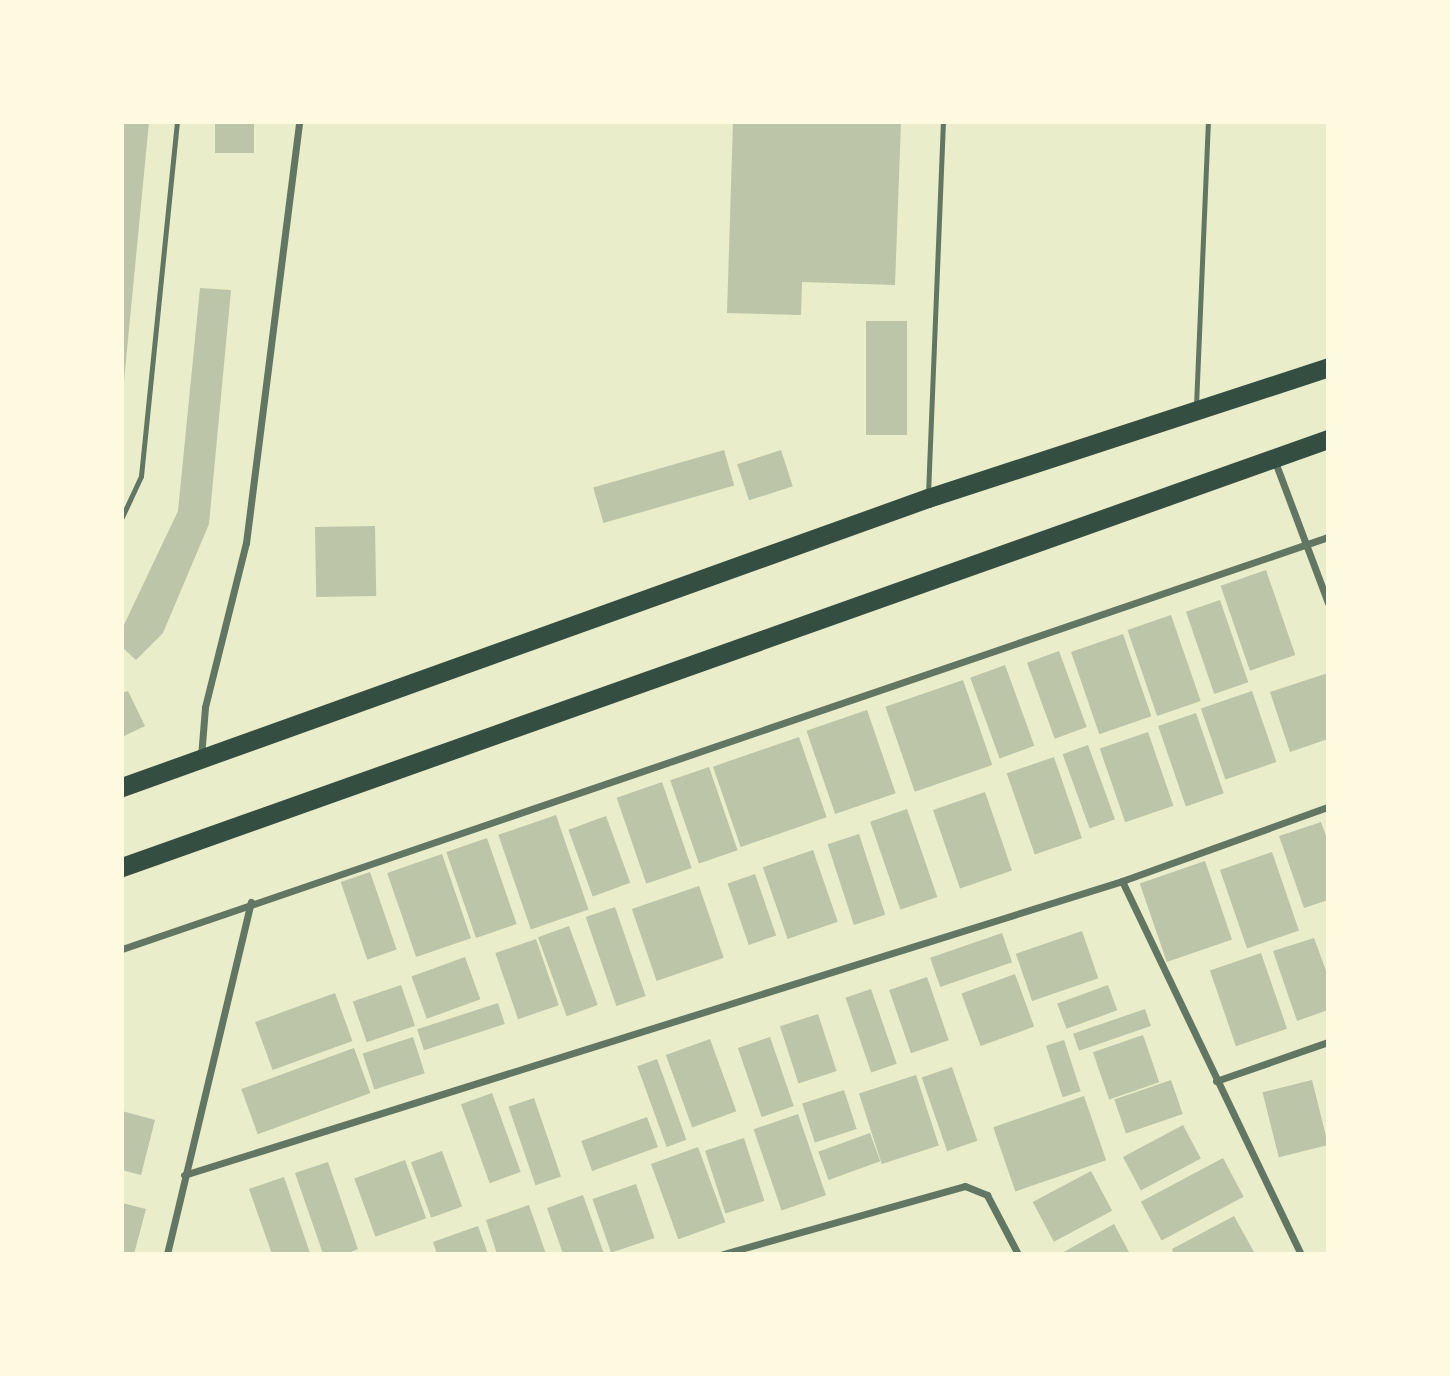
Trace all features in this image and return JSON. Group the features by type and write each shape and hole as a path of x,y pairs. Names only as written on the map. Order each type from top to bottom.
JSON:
{"highway":[{"path":"122,787 928,498 1195,414 1328,367"},
{"path":"122,867 1328,439"}],"street":[{"path":"201,758 205,707 246,543 299,122"},
{"path":"1274,458 1304,545 1328,603"},
{"path":"122,949 251,901 1328,537"},
{"path":"184,1175 1122,881 1328,807"},
{"path":"1122,881 1301,1254"},
{"path":"167,1254 251,901"},
{"path":"1216,1081 1328,1042"},
{"path":"726,1253 974,1186 988,1195 1018,1254"}],"lane":[{"path":"122,517 141,476 177,122"},
{"path":"928,498 943,122"},
{"path":"1195,414 1208,122"}],"building":[{"path":"122,122 149,122 124,381 122,381"},
{"path":"215,122 254,122 254,153 215,153"},
{"path":"733,122 901,122 895,285 802,282 801,315 727,313"},
{"path":"200,288 231,290 209,524 163,633 136,660 122,647 122,629 178,511"},
{"path":"866,321 907,321 907,435 866,435"},
{"path":"724,450 734,486 603,523 593,487"},
{"path":"781,450 793,486 749,500 737,464"},
{"path":"375,526 376,596 316,597 315,527"},
{"path":"1266,570 1295,655 1250,671 1221,586"},
{"path":"1220,600 1248,682 1214,694 1186,612"},
{"path":"1171,615 1201,701 1157,716 1128,630"},
{"path":"1123,634 1151,716 1099,734 1071,652"},
{"path":"1059,651 1087,727 1055,739 1027,663"},
{"path":"1005,665 1034,746 1000,758 970,678"},
{"path":"1328,673 1328,739 1290,752 1270,692"},
{"path":"963,680 992,765 915,792 885,707"},
{"path":"128,691 145,726 122,737 122,693"},
{"path":"1252,691 1276,762 1225,779 1201,709"},
{"path":"867,710 896,793 835,814 806,731"},
{"path":"1196,713 1224,793 1186,806 1158,726"},
{"path":"1148,732 1173,806 1125,822 1100,749"},
{"path":"799,737 827,817 741,847 713,767"},
{"path":"1088,745 1115,819 1090,828 1063,754"},
{"path":"1054,757 1082,838 1035,855 1007,773"},
{"path":"709,767 738,850 699,864 670,780"},
{"path":"662,782 692,868 646,884 617,798"},
{"path":"985,792 1012,870 960,888 933,810"},
{"path":"907,809 937,897 900,910 870,822"},
{"path":"556,815 589,910 531,929 498,835"},
{"path":"606,816 630,883 593,896 568,830"},
{"path":"1321,822 1328,841 1328,900 1304,908 1279,836"},
{"path":"859,834 885,915 854,925 828,844"},
{"path":"487,838 517,924 476,938 446,852"},
{"path":"813,850 838,922 788,939 763,867"},
{"path":"1272,852 1299,930 1247,948 1220,870"},
{"path":"442,854 471,938 416,957 387,873"},
{"path":"1205,861 1232,939 1167,962 1140,883"},
{"path":"370,872 397,950 367,960 341,882"},
{"path":"755,874 776,935 749,945 728,883"},
{"path":"699,886 724,958 657,981 632,909"},
{"path":"615,907 646,996 616,1006 586,917"},
{"path":"569,926 598,1005 567,1016 538,937"},
{"path":"1082,931 1098,978 1032,1001 1016,954"},
{"path":"1002,933 1012,962 940,987 930,958"},
{"path":"1314,938 1328,976 1328,1010 1297,1021 1273,951"},
{"path":"536,939 559,1005 518,1019 495,953"},
{"path":"1261,953 1287,1029 1236,1046 1210,971"},
{"path":"465,957 480,999 427,1019 411,976"},
{"path":"1015,974 1034,1027 981,1046 961,993"},
{"path":"927,977 949,1040 911,1053 889,990"},
{"path":"401,985 415,1026 367,1042 353,1002"},
{"path":"1108,985 1117,1010 1066,1029 1057,1003"},
{"path":"871,989 897,1064 871,1072 845,998"},
{"path":"335,993 352,1041 273,1070 255,1022"},
{"path":"498,1003 505,1024 424,1050 417,1029"},
{"path":"1145,1009 1151,1026 1079,1051 1073,1034"},
{"path":"818,1014 837,1071 798,1083 780,1026"},
{"path":"1143,1035 1159,1082 1109,1100 1093,1052"},
{"path":"413,1037 425,1073 374,1090 363,1053"},
{"path":"770,1037 794,1106 762,1117 738,1048"},
{"path":"710,1039 736,1111 692,1127 666,1055"},
{"path":"1064,1040 1081,1091 1063,1097 1046,1046"},
{"path":"354,1048 370,1093 258,1134 241,1089"},
{"path":"657,1059 686,1140 667,1147 637,1066"},
{"path":"952,1067 977,1141 947,1151 922,1077"},
{"path":"916,1075 939,1145 882,1164 859,1094"},
{"path":"1171,1080 1183,1114 1126,1134 1114,1100"},
{"path":"1312,1080 1328,1145 1279,1157 1263,1092"},
{"path":"844,1090 857,1129 815,1143 802,1104"},
{"path":"492,1093 521,1172 490,1183 461,1104"},
{"path":"1084,1096 1106,1160 1015,1192 993,1127"},
{"path":"534,1098 561,1176 535,1185 508,1107"},
{"path":"122,1111 155,1120 141,1175 122,1170"},
{"path":"798,1114 826,1195 782,1211 754,1129"},
{"path":"647,1117 658,1147 592,1171 581,1141"},
{"path":"1183,1125 1201,1159 1141,1190 1123,1157"},
{"path":"870,1133 880,1161 829,1180 818,1152"},
{"path":"744,1138 764,1201 725,1213 705,1151"},
{"path":"698,1147 725,1222 678,1239 651,1164"},
{"path":"442,1151 462,1206 431,1218 411,1162"},
{"path":"1223,1158 1244,1197 1162,1241 1141,1202"},
{"path":"405,1160 426,1218 375,1237 354,1178"},
{"path":"328,1162 358,1249 346,1254 323,1254 295,1173"},
{"path":"1091,1171 1112,1211 1054,1242 1033,1202"},
{"path":"284,1177 310,1253 308,1254 272,1254 249,1189"},
{"path":"636,1184 655,1238 611,1253 593,1199"},
{"path":"583,1195 604,1254 563,1254 547,1208"},
{"path":"122,1203 146,1209 134,1254 122,1254"},
{"path":"529,1205 546,1254 497,1254 486,1220"},
{"path":"1234,1216 1254,1252 1174,1254 1172,1249"},
{"path":"1114,1224 1130,1254 1060,1254"},
{"path":"478,1226 488,1254 437,1254 433,1242"}]}
